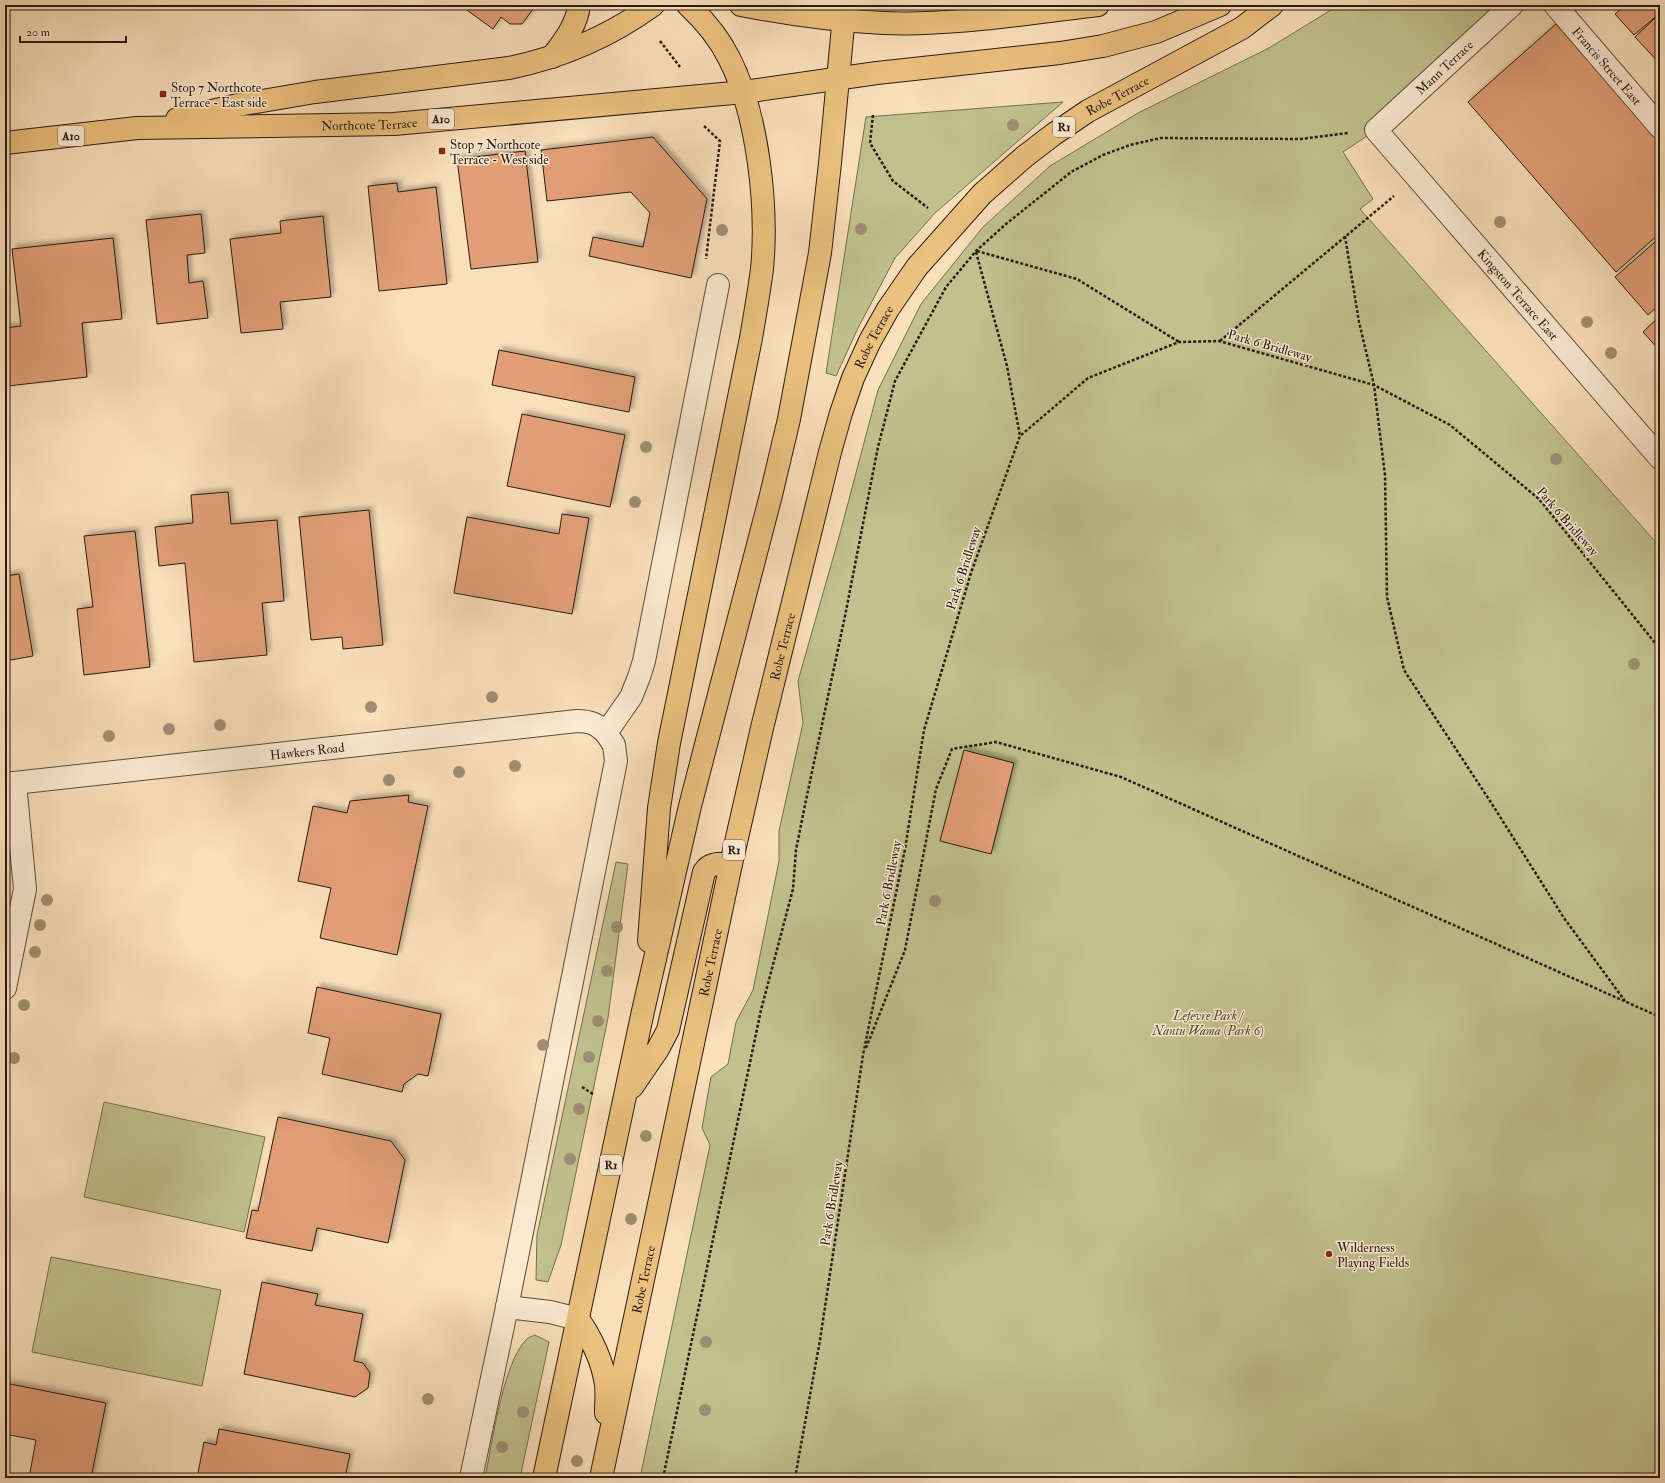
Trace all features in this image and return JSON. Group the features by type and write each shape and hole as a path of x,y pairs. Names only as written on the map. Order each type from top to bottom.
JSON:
{"highway":[{"path":"552,57 576,20 579,5"},
{"name":"Northcote Terrace","path":"137,128 238,105 315,92 509,68 552,57 599,38 635,18 653,5"},
{"path":"643,1011 654,860 663,776 751,338 762,268 763,229 758,160 756,141 744,92 729,57 707,26 688,5"},
{"path":"741,5 799,14 844,12 883,23 961,20 1098,5"},
{"name":"Northcote Terrace","path":"5,143 137,128 394,124 744,92 838,78 1103,46 1156,32 1220,5"},
{"name":"Robe Terrace","path":"606,1453 731,864 762,728 830,452 853,378 870,341 888,309 917,267 982,194 1024,157 1088,111 1242,28 1272,5"},
{"name":"R1","path":"544,1478 625,1104 643,1011 690,806 789,420 820,253 844,12"},
{"path":"625,1104 633,1084 658,1050 668,1030 704,872 708,866 711,865 731,864"},
{"path":"578,1319 585,1328 597,1352 606,1384 606,1453 600,1478"}],"street":[{"name":"Mann Terrace","path":"1376,130 1512,5"},
{"name":"Francis Street East","path":"1555,5 1660,127"},
{"name":"Kingston Terrace East","path":"1376,130 1660,458"},
{"path":"471,1478 507,1307 616,761 614,745 606,733 631,697 644,661 718,285"},
{"name":"Hawkers Road","path":"10,783 577,721 592,722 598,725 606,733"},
{"path":"5,988 25,889 10,783"},
{"path":"507,1307 550,1312 578,1319"}],"path":[{"path":"660,41 681,68"},
{"path":"873,115 870,143 893,181 930,209"},
{"path":"699,121 720,141 705,265"},
{"path":"663,1478 761,1010 794,888 796,850 845,616 878,447 895,381 946,287 976,251 1006,224 1071,172 1103,155 1130,145 1161,138 1300,139 1376,130"},
{"path":"1219,341 1417,177"},
{"path":"1346,236 1359,322 1374,385 1385,475 1387,597 1404,670 1490,801 1564,918 1626,1001"},
{"path":"976,251 1077,279 1179,342"},
{"path":"976,251 1007,366 1020,436"},
{"name":"Park 6 Bridleway","path":"795,1478 820,1340 863,1056 905,849 924,730 971,573 1020,436 1088,378 1179,342 1219,341 1374,385 1450,425 1539,499 1660,649"},
{"path":"863,1056 905,950 936,789 952,749 996,742 1121,777 1660,1017"}],"green space":[{"name":"Lefevre Park / Nantu Wama (Park 6)","path":"1339,5 1512,5 1376,130 1343,152 1373,199 1360,209 1660,547 1660,1478 640,1478 710,1145 702,1128 711,1077 728,1064 736,1022 753,990 779,861 779,831 803,723 798,681 839,537 878,390 921,304 983,227 1050,166 1138,113 1269,48"},
{"path":"1063,102 935,213 895,258 858,328 836,376 826,373 866,117"},
{"path":"616,862 628,864 608,1018 561,1245 548,1282 536,1280 537,1235"},
{"path":"104,1102 265,1137 244,1232 84,1197"},
{"path":"51,1257 221,1290 202,1386 32,1352"},
{"path":"535,1335 549,1342 520,1478 485,1478 495,1425 511,1365 527,1339"}],"building":[{"path":"460,5 536,5 522,24 510,24 501,17 493,29"},
{"path":"1626,5 1660,5 1660,13 1634,35 1615,14"},
{"path":"1655,18 1660,22 1660,64 1635,37"},
{"path":"1556,24 1660,143 1660,233 1616,272 1468,102"},
{"path":"653,137 707,199 691,278 589,256 593,237 643,247 650,213 631,192 547,201 541,150"},
{"path":"525,151 538,262 471,269 457,159"},
{"path":"397,183 398,192 436,187 447,284 379,291 368,186"},
{"path":"201,214 205,253 187,255 189,283 203,281 208,318 157,324 146,220"},
{"path":"323,216 331,297 280,302 283,329 241,333 230,239 281,233 280,221"},
{"path":"113,238 122,319 82,323 87,377 8,386 5,360 5,328 21,326 12,249"},
{"path":"1655,242 1660,247 1660,304 1648,315 1615,277"},
{"path":"1660,316 1660,351 1643,332"},
{"path":"499,350 635,377 629,412 492,385"},
{"path":"522,414 625,435 610,507 507,486"},
{"path":"228,492 231,524 277,520 284,601 262,603 267,655 194,662 185,563 159,566 155,527 193,523 191,495"},
{"path":"369,510 383,645 343,649 342,637 311,640 299,517"},
{"path":"562,514 589,518 572,614 454,593 467,517 559,534"},
{"path":"135,531 150,667 84,675 77,609 93,607 84,536"},
{"path":"19,574 33,656 5,661 5,576"},
{"path":"964,750 1014,763 991,854 940,841"},
{"path":"409,795 408,802 428,806 397,955 320,938 331,888 298,881 313,806 347,813 350,801"},
{"path":"317,987 441,1014 428,1076 418,1074 404,1084 402,1092 322,1074 330,1038 308,1033"},
{"path":"278,1117 391,1141 405,1160 388,1243 317,1228 312,1251 246,1238 252,1210 258,1211"},
{"path":"262,1282 318,1294 315,1305 363,1314 354,1361 363,1363 370,1373 368,1388 355,1397 244,1374"},
{"path":"5,1383 106,1403 91,1478 29,1478 36,1440 5,1434"},
{"path":"219,1429 350,1454 345,1478 197,1478 204,1442 216,1445"}],"place":[{"name":"Stop 7 Northcote Terrace - East side","path":"163,94"},
{"name":"Stop 7 Northcote Terrace - West side","path":"442,151"},
{"name":"Wilderness Playing Fields","path":"1329,1254"}]}
